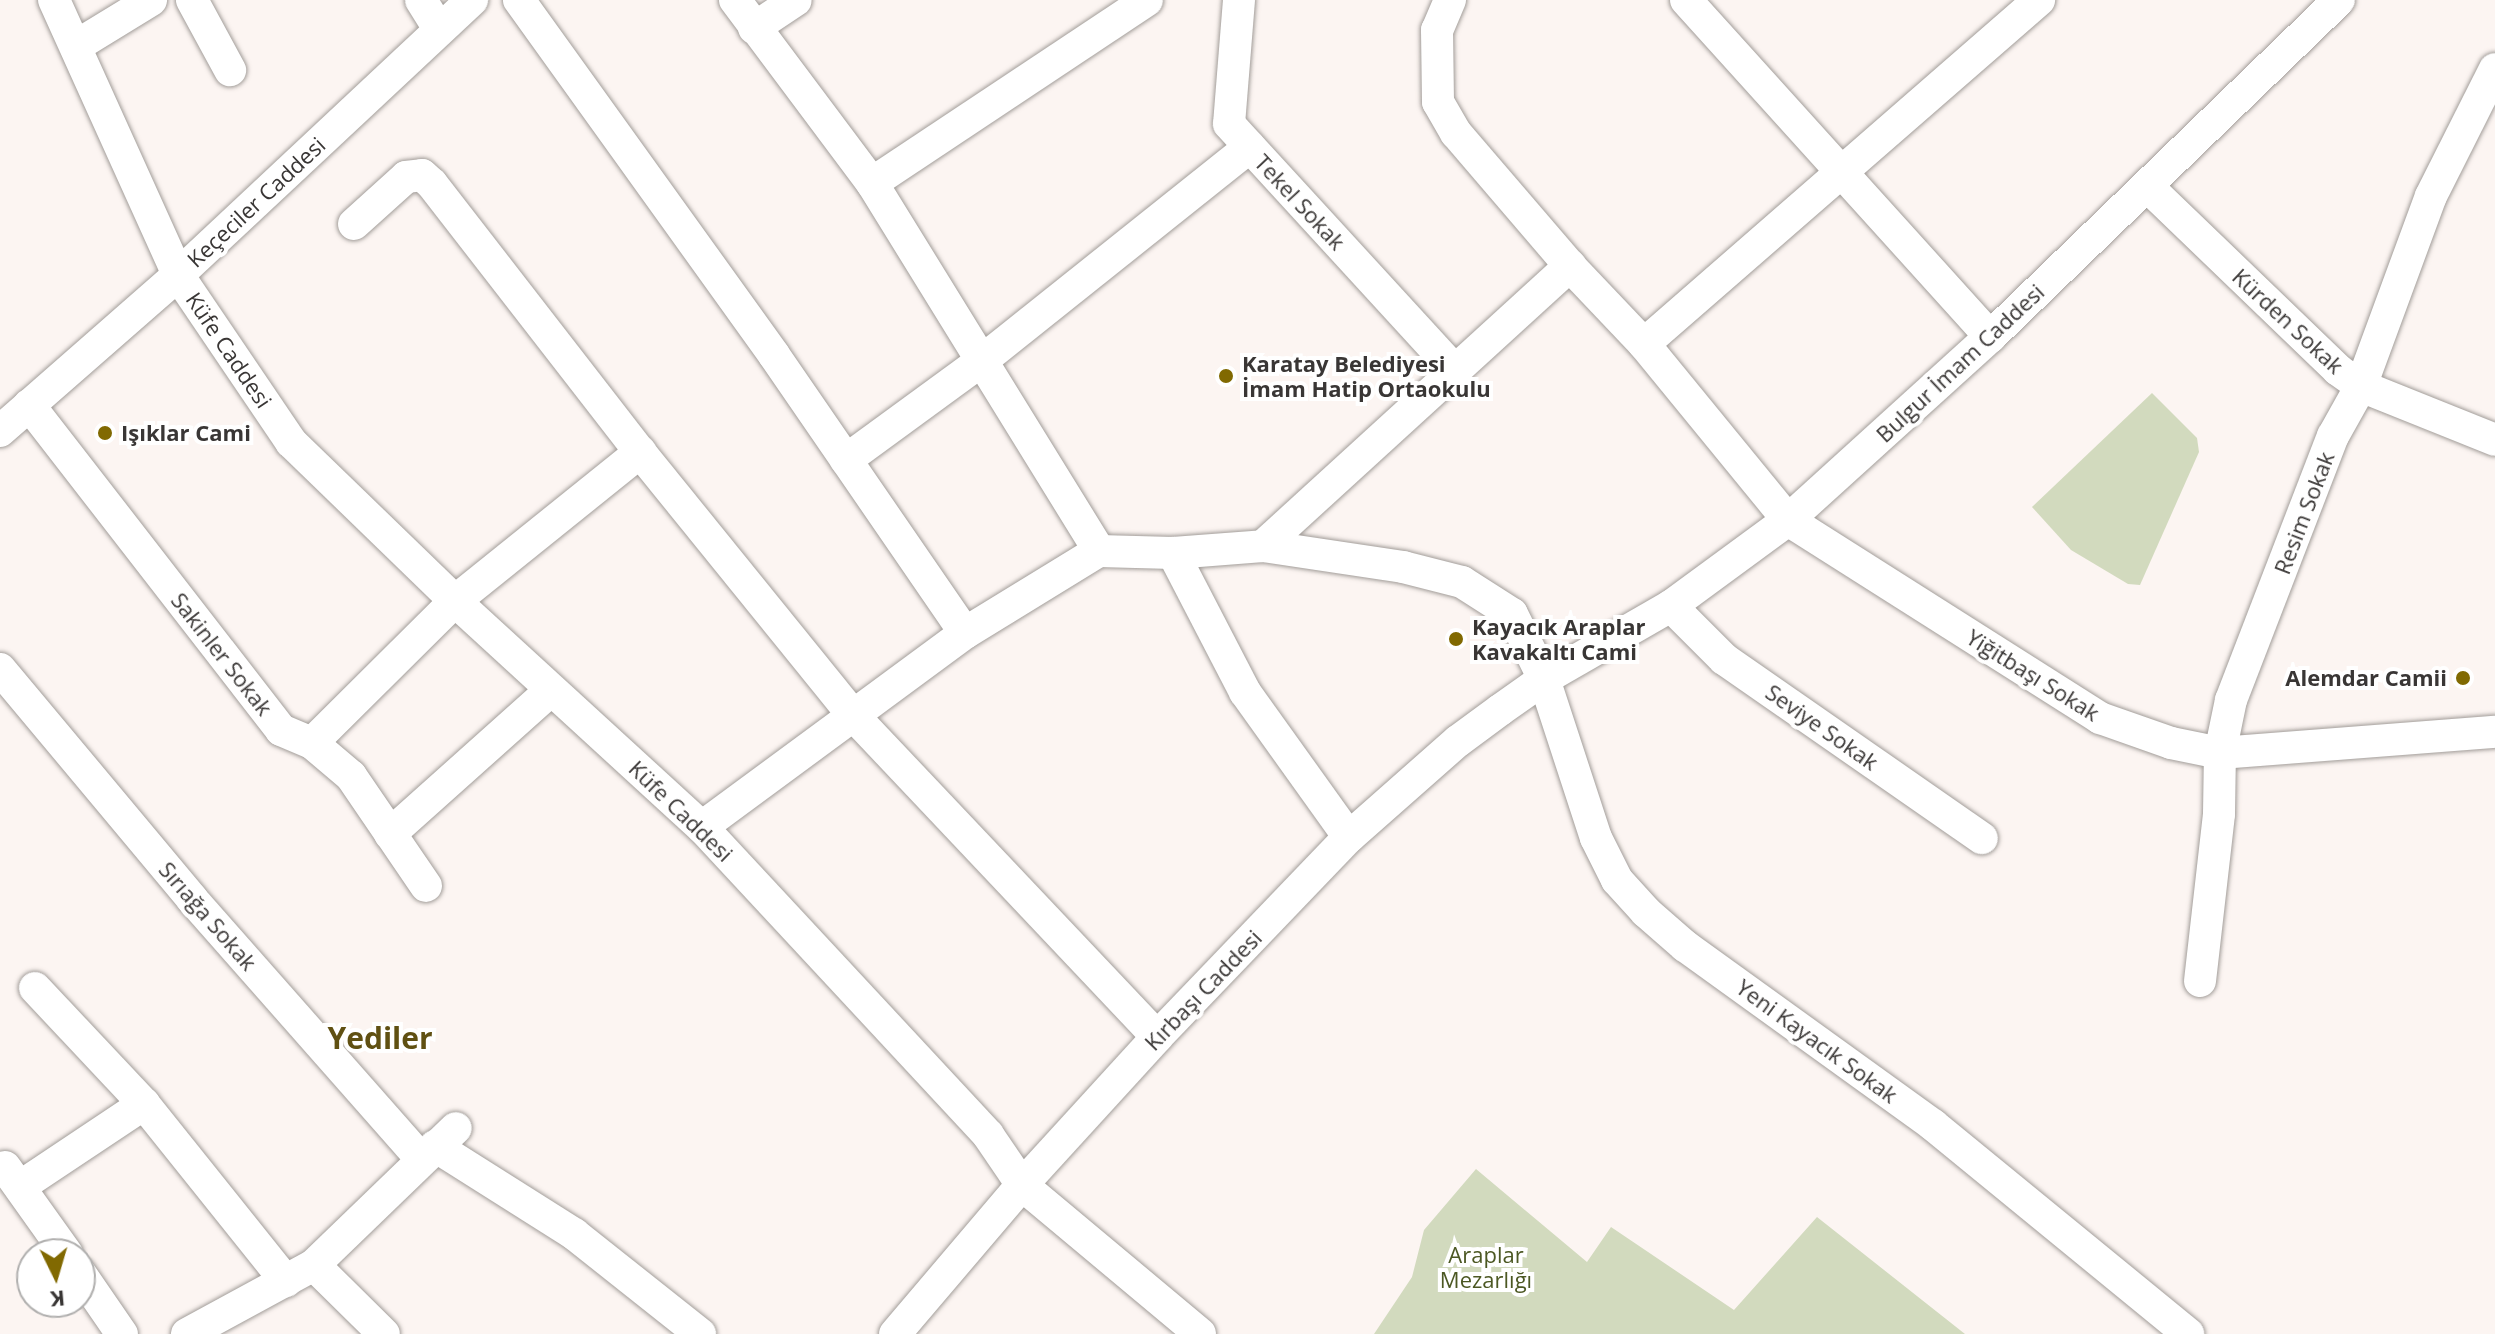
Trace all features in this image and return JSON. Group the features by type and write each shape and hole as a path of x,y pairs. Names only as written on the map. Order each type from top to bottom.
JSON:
{"street":[{"name":"Küfe Caddesi","path":"54,0 178,275 291,442 455,601 702,827 988,1135 1022,1185 1200,1334"},
{"path":"76,46 151,0"},
{"path":"192,0 230,70"},
{"path":"421,0 439,29"},
{"name":"Keçeciler Caddesi","path":"0,431 178,275 472,0"},
{"path":"519,0 965,633"},
{"path":"702,827 965,633 1099,551 984,359 872,183 735,0"},
{"path":"754,28 796,0"},
{"path":"872,183 1147,0"},
{"name":"Tekel Sokak","path":"1239,0 1229,124 1455,371"},
{"path":"1686,0 1990,337"},
{"path":"1644,344 2039,0"},
{"name":"Bulgur İmam Caddesi","path":"1544,679 1671,606 1788,520 1990,337 2339,0"},
{"name":"Yiğitbaşı Sokak","path":"1448,1 1437,30 1438,102 1456,133 1570,266 1644,344 1788,520 2100,718 2171,743 2220,753 2495,732"},
{"name":"Resim Sokak","path":"2200,981 2219,814 2220,753 2224,725 2333,436 2361,386 2431,196 2495,69"},
{"path":"846,460 984,359 1250,147"},
{"path":"354,224 406,177 422,175 432,184 640,452 852,714 1157,1037"},
{"name":"Kürden Sokak","path":"2147,186 2317,352 2361,386 2495,440"},
{"path":"1263,546 1570,266"},
{"name":"Sakinler Sokak","path":"29,405 281,730 312,743 351,776 426,886"},
{"path":"312,743 455,601 640,452"},
{"name":"Yeni Kayacık Sokak","path":"1099,551 1173,553 1263,546 1403,567 1462,582 1512,614 1544,679 1596,838 1617,880 1646,912 1685,946 1933,1125 2188,1334"},
{"path":"1173,553 1245,692 1349,837"},
{"name":"Seviye Sokak","path":"1671,606 1724,659 1982,838"},
{"name":"Sırıağa Sokak","path":"0,669 192,899 437,1145 574,1234 700,1334"},
{"name":"Kırbaşı Caddesi","path":"911,1328 1022,1185 1157,1037 1349,837 1458,741 1544,679"},
{"path":"390,834 551,690"},
{"path":"35,988 144,1104 286,1281"},
{"path":"56,1238 13,1176 144,1104"},
{"path":"187,1334 314,1265 437,1145"},
{"path":"314,1265 384,1334"},
{"path":"96,1296 122,1334"}],"green space":[{"path":"2152,393 2197,438 2199,452 2140,585 2128,584 2071,550 2032,507"},
{"name":"Araplar Mezarlığı","path":"1476,1169 1587,1262 1611,1227 1734,1310 1817,1217 1965,1334 1374,1334 1412,1277 1424,1230"}],"place":[{"name":"Karatay Belediyesi İmam Hatip Ortaokulu","path":"1226,376"},
{"name":"Işıklar Cami","path":"105,433"},
{"name":"Kayacık Araplar Kavakaltı Cami","path":"1456,639"},
{"name":"Alemdar Camii","path":"2463,678"}],"district":[{"name":"Yediler","path":"380,1038"}]}
